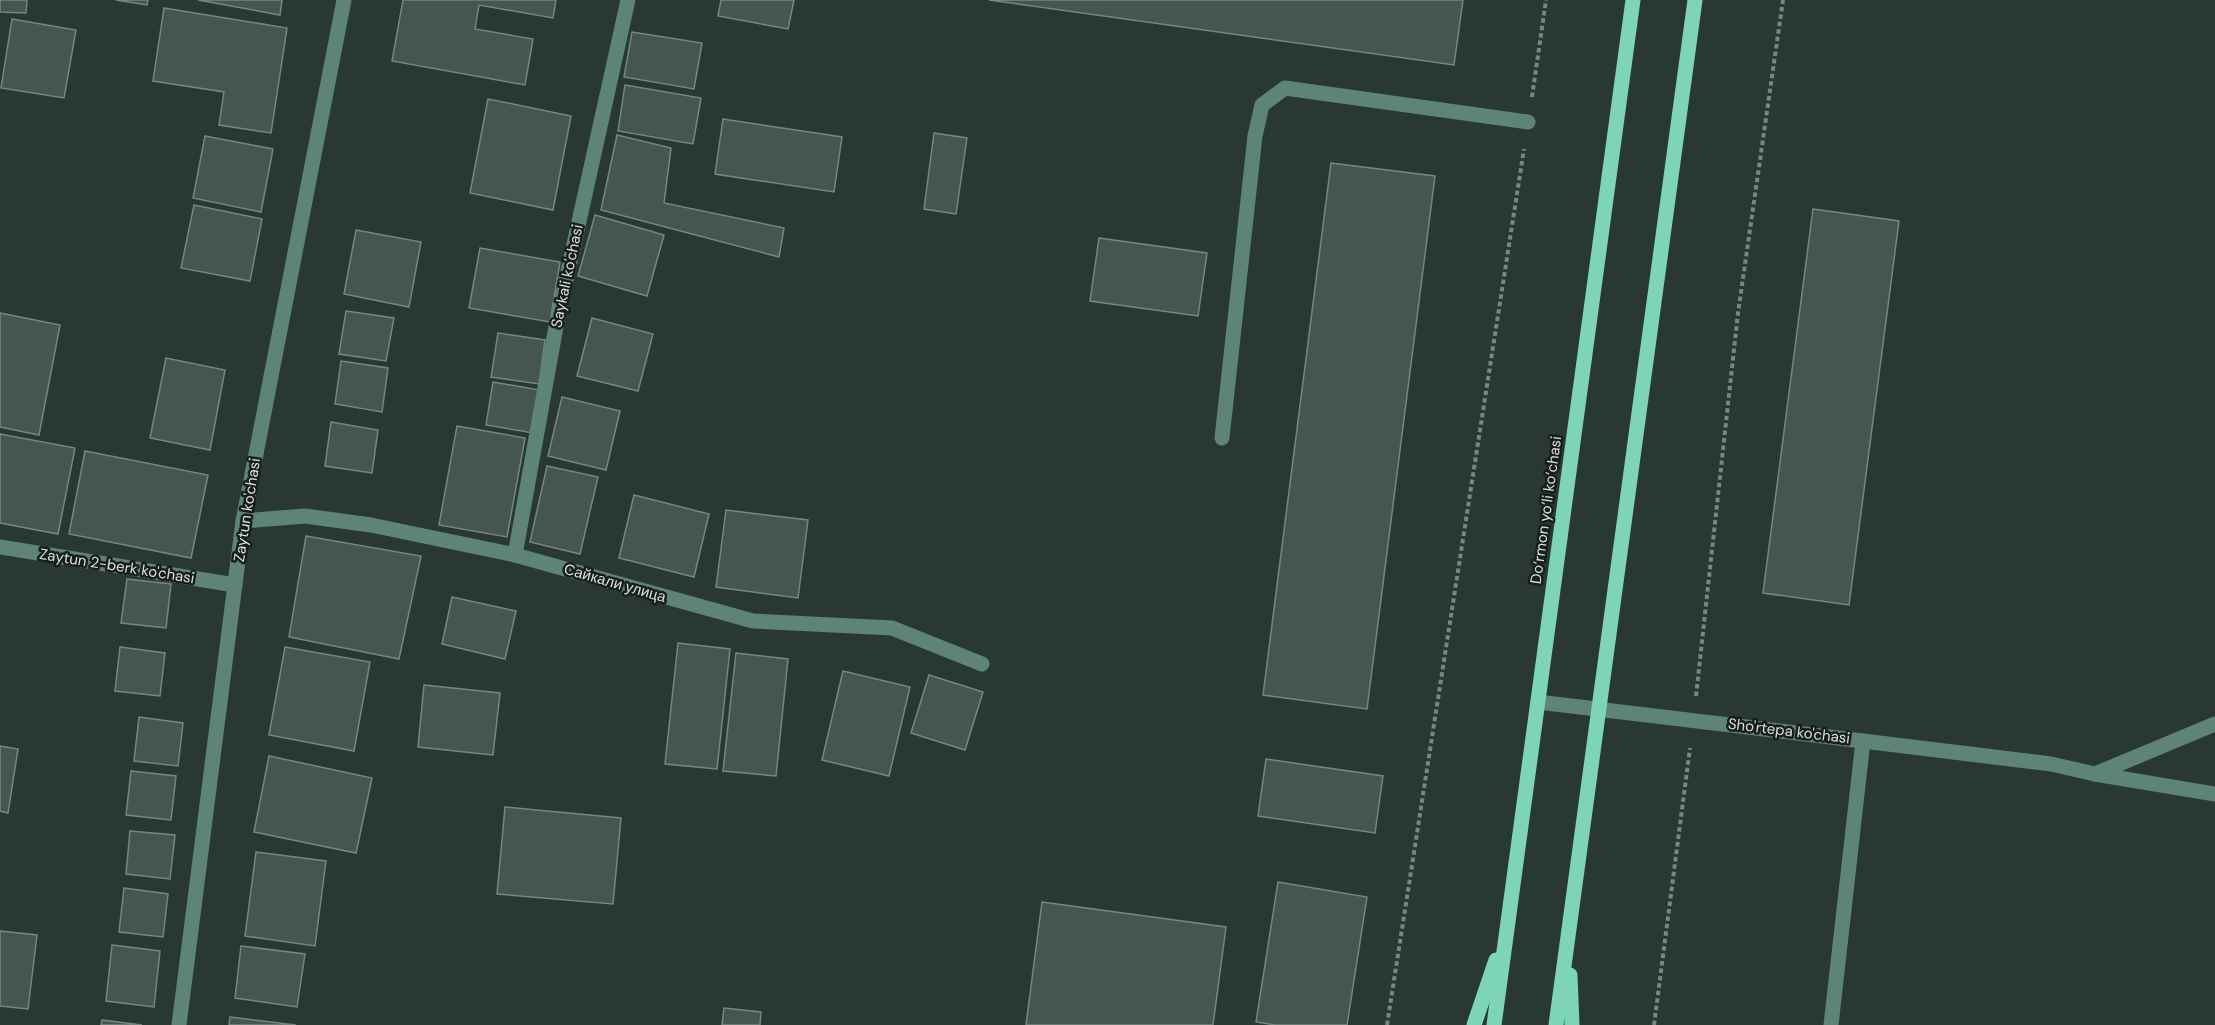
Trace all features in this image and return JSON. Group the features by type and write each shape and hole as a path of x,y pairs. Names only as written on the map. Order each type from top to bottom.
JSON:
{"main road":[{"name":"Do‘rmon yo‘li ko‘chasi","path":"1494,1025 1633,0"},
{"path":"1556,1025 1695,0"},
{"path":"1474,1025 1507,926"},
{"path":"1569,933 1572,1025"}],"street":[{"name":"Zaytun ko'chasi","path":"179,1025 243,521 344,0"},
{"name":"Saykali ko'chasi","path":"515,555 557,321 628,0"},
{"path":"1222,438 1254,136 1262,105 1286,88 1528,122"},
{"name":"Сайкали улица","path":"243,521 316,517 371,525 515,555 753,621 892,628 982,664"},
{"name":"Zaytun 2-berk ko'chasi","path":"0,548 235,585"},
{"name":"Sho'rtepa ko'chasi","path":"1538,702 1863,741 1831,1025"},
{"path":"2095,774 2215,724"},
{"path":"1863,741 2051,764 2095,774 2215,794"}],"path":[{"path":"1387,1025 1458,580 1546,0"},
{"path":"1654,1025 1694,720 1738,313 1783,0"}],"building":[{"path":"0,0 27,0 26,13 0,12"},
{"path":"116,0 148,0 147,5"},
{"path":"198,0 282,0 280,15"},
{"path":"403,0 556,0 553,18 479,5 475,29 533,39 525,85 392,61"},
{"path":"721,0 794,0 788,29 718,16"},
{"path":"989,0 1463,0 1454,65"},
{"path":"164,8 287,28 271,133 219,125 224,92 153,81"},
{"path":"12,19 76,30 64,98 1,88"},
{"path":"632,32 702,43 694,89 624,77"},
{"path":"625,85 701,98 693,144 618,131"},
{"path":"488,99 571,116 553,210 470,193"},
{"path":"723,119 842,137 834,192 715,174"},
{"path":"934,133 967,138 956,214 924,209"},
{"path":"617,135 671,148 664,203 784,228 779,257 601,210"},
{"path":"205,136 273,149 261,212 193,198"},
{"path":"1331,163 1435,176 1367,709 1263,695"},
{"path":"194,205 262,219 250,281 181,268"},
{"path":"1813,209 1899,221 1849,605 1763,593"},
{"path":"595,215 664,235 647,296 578,276"},
{"path":"356,230 421,242 409,307 344,294"},
{"path":"1099,238 1207,253 1198,316 1090,301"},
{"path":"480,248 560,262 550,322 469,308"},
{"path":"346,311 394,318 386,361 339,354"},
{"path":"0,313 60,325 39,435 0,427"},
{"path":"592,318 653,334 638,391 577,376"},
{"path":"498,333 545,340 539,384 491,377"},
{"path":"166,358 225,370 210,450 150,438"},
{"path":"341,361 388,368 382,412 335,404"},
{"path":"493,382 540,390 533,433 486,425"},
{"path":"562,397 620,411 606,470 548,456"},
{"path":"331,422 378,430 372,473 325,466"},
{"path":"457,426 525,438 507,537 439,525"},
{"path":"0,434 75,448 58,534 0,523"},
{"path":"85,451 208,475 191,558 69,534"},
{"path":"547,466 598,477 580,554 530,542"},
{"path":"634,495 709,514 694,577 619,558"},
{"path":"726,510 808,520 798,598 716,587"},
{"path":"306,536 421,556 399,659 289,637"},
{"path":"127,579 171,584 166,628 121,623"},
{"path":"452,597 516,611 505,659 442,644"},
{"path":"678,643 730,649 717,769 665,764"},
{"path":"120,647 165,653 160,696 115,691"},
{"path":"285,647 370,662 354,751 269,735"},
{"path":"736,653 788,659 776,776 723,771"},
{"path":"843,671 910,687 889,776 822,760"},
{"path":"929,675 983,692 965,750 911,733"},
{"path":"424,685 500,693 493,755 418,747"},
{"path":"139,717 183,723 178,766 134,761"},
{"path":"0,746 18,749 8,813 0,811"},
{"path":"269,756 372,778 356,853 254,832"},
{"path":"1266,759 1383,776 1375,833 1258,816"},
{"path":"131,771 176,776 171,820 126,815"},
{"path":"505,807 621,818 613,904 497,894"},
{"path":"130,831 175,835 170,879 126,874"},
{"path":"256,852 326,861 315,946 245,936"},
{"path":"1278,882 1367,897 1347,1025 1275,1025 1256,1022"},
{"path":"124,888 168,894 163,937 119,932"},
{"path":"1042,902 1226,927 1213,1025 1026,1025"},
{"path":"0,931 37,935 28,1009 0,1006"},
{"path":"112,945 160,951 154,1007 106,1001"},
{"path":"241,946 305,954 297,1007 235,998"},
{"path":"724,1008 761,1012 760,1025 722,1025"},
{"path":"230,1017 296,1025 229,1025"},
{"path":"102,1020 142,1025 101,1025"}]}
